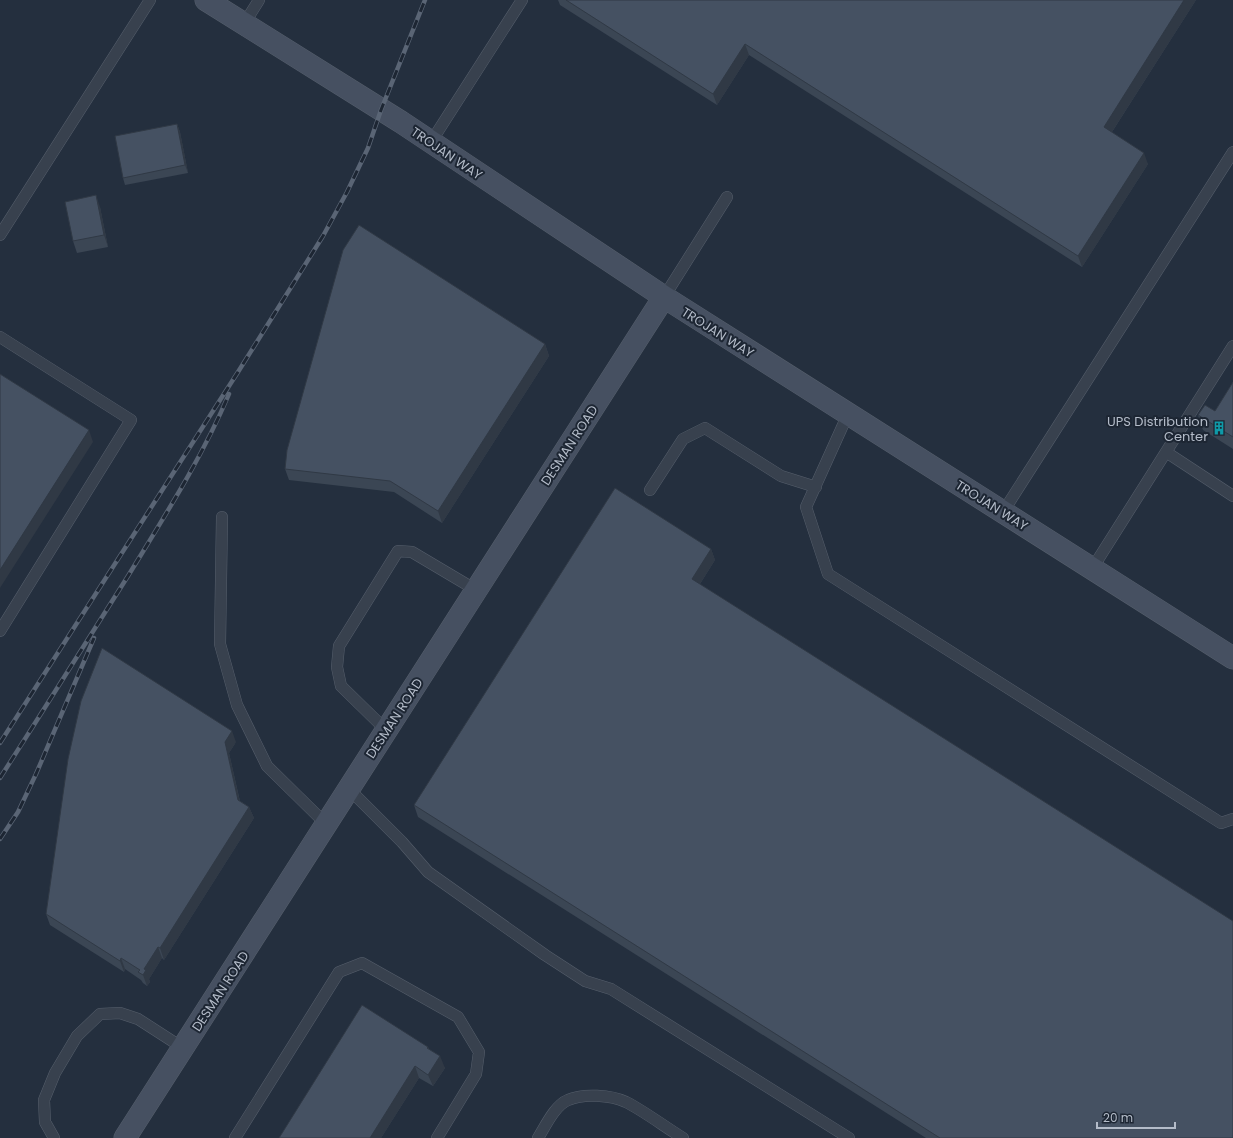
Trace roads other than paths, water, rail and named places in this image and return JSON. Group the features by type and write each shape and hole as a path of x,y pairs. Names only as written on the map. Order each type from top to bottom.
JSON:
{"street":[{"name":"TROJAN WAY","path":"206,0 382,110 664,298 1233,658"},
{"name":"DESMAN ROAD","path":"125,1138 664,298"}],"lane":[{"path":"0,235 150,0"},
{"path":"244,24 259,0"},
{"path":"430,142 522,0"},
{"path":"1002,512 1233,152"},
{"path":"664,298 728,197"},
{"path":"0,337 131,420 0,631"},
{"path":"1092,568 1233,346"},
{"path":"848,414 806,507 828,574 1221,823 1233,819"},
{"path":"650,490 683,439 705,428 781,476 816,487"},
{"path":"1166,452 1233,496"},
{"path":"222,517 220,644 237,705 267,766 326,824"},
{"path":"386,730 341,686 337,667 339,646 398,551 412,552 476,590"},
{"path":"348,789 402,842 428,872 545,955 585,981 612,989 849,1138"},
{"path":"235,1138 339,972 362,963 458,1017 479,1052 476,1074 437,1138"},
{"path":"54,1138 45,1122 44,1100 55,1074 76,1036 100,1014 120,1013 138,1019 183,1048"},
{"path":"538,1138 555,1110 568,1100 584,1096 605,1096 625,1101 683,1138"}],"railway":[{"path":"0,743 238,372 323,236 347,192 368,148 381,110 425,0"},
{"path":"0,778 169,509 195,464 229,394"},
{"path":"0,839 18,812 36,774 94,638"}],"place":[{"name":"UPS Distribution Center","path":"1219,428"}]}
